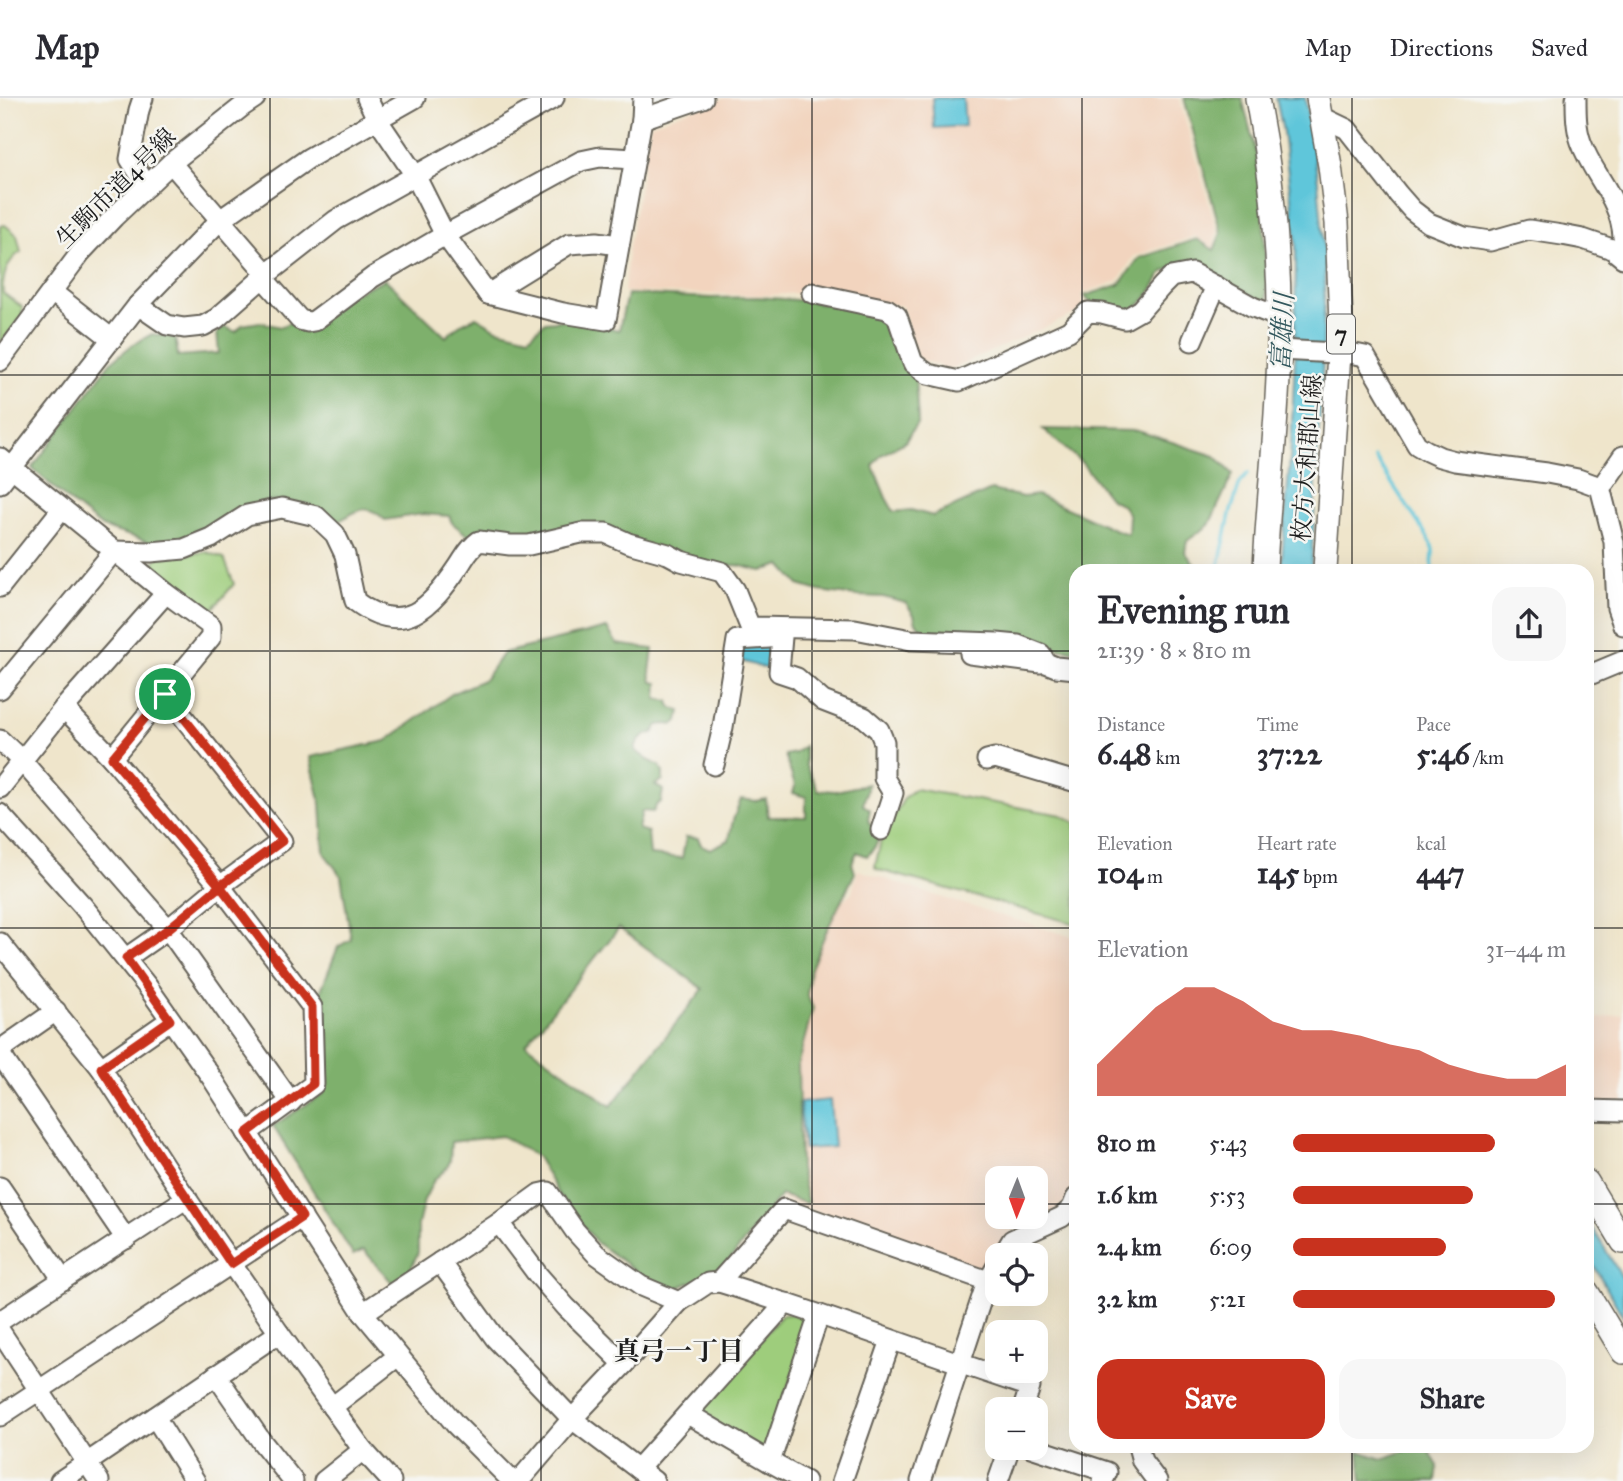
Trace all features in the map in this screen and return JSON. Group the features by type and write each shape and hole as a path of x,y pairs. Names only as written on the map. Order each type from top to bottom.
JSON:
{"main road":[{"name":"枚方大和郡山線","path":"1257,98 1268,158 1279,270 1279,350 1265,564"},
{"name":"枚方大和郡山線","path":"1320,107 1337,223 1340,274 1340,353 1325,564"},
{"path":"1594,1194 1623,1242"},
{"path":"1594,1304 1623,1352"}],"street":[{"path":"143,98 130,159 147,186"},
{"name":"生駒市道4号線","path":"3,352 81,252 114,217 171,163 255,98"},
{"path":"367,98 377,120 415,175 445,235 488,294 564,313 606,320 642,120 643,98"},
{"path":"112,758 211,637 211,626 62,509 4,470 138,305 220,220 309,158 415,98"},
{"path":"138,305 167,325 184,328 204,326 336,220 554,98"},
{"path":"642,120 703,98"},
{"path":"1576,98 1581,141 1614,201 1623,237"},
{"path":"1320,107 1347,129 1398,194 1412,210 1429,223 1464,237 1490,241 1529,230 1562,235 1612,249 1623,258"},
{"path":"171,163 220,220 293,314 308,322 314,321 373,277 581,161 600,157 635,159"},
{"path":"488,294 569,244 597,242 619,245"},
{"path":"812,293 887,309 897,316 913,363 928,374 959,381 1069,331 1087,312 1125,319 1141,310 1171,277 1192,273 1253,307 1279,317"},
{"path":"1192,341 1216,286"},
{"path":"52,292 111,340"},
{"path":"1279,350 1365,356 1417,445 1440,457 1480,466 1547,473 1609,484"},
{"path":"1623,456 1609,484 1617,608 1623,625"},
{"path":"114,551 184,549 211,538 247,515 282,508 316,516 335,534 345,555 355,601 368,611 393,618 408,617 435,600 470,547 479,541 529,545 581,533 606,533 681,561 722,572 735,590 750,626 855,629 911,640 1018,645 1041,654 1046,663"},
{"path":"0,587 62,509"},
{"path":"0,689 114,551"},
{"path":"0,788 64,708 166,593"},
{"path":"782,637 779,672 797,678 823,701 864,717 879,730 884,742 884,778 893,793 881,830"},
{"path":"714,765 737,640 782,637 853,640 1046,663 1069,668"},
{"path":"1594,673 1623,661"},
{"path":"126,958 282,841 165,694"},
{"path":"64,708 112,758 220,886 312,1007 313,1084 247,1133"},
{"path":"0,740 21,760 168,929 291,1102"},
{"path":"987,760 995,758 1069,780"},
{"path":"0,814 126,958 212,1078 363,1313 455,1424 512,1481"},
{"path":"0,943 101,1068 279,1333 363,1450 391,1481"},
{"path":"56,1011 0,1052 126,1239"},
{"path":"101,1068 170,1020"},
{"path":"1594,1110 1623,1111"},
{"path":"0,1187 63,1280"},
{"path":"363,1313 539,1194 548,1192 575,1231 596,1254 641,1286 679,1301"},
{"path":"0,1321 187,1198"},
{"path":"719,1282 784,1209 985,1270"},
{"path":"1010,1243 1062,1217 1069,1211"},
{"path":"0,1416 302,1217"},
{"path":"499,1223 566,1307 624,1364"},
{"path":"440,1262 495,1338 572,1419 654,1481"},
{"path":"519,1481 679,1301 708,1283 719,1282 786,1303 1030,1387 1027,1397"},
{"path":"921,1481 985,1294"},
{"path":"638,1469 786,1303"},
{"path":"770,1462 818,1315"},
{"path":"0,1331 99,1481"},
{"path":"60,1481 279,1333"},
{"path":"842,1481 891,1340"},
{"path":"332,1407 398,1356"},
{"path":"216,1375 262,1442 293,1481"},
{"path":"688,1414 806,1481"},
{"path":"155,1417 195,1481"},
{"path":"324,1481 363,1450"},
{"path":"1048,1453 1107,1472 1103,1481"},
{"path":"1140,1453 1142,1461 1157,1481"},
{"path":"998,1481 1005,1460"}],"shaded area":[{"path":"725,98 1179,98 1217,232 1213,247 1195,236 1134,256 1118,281 1081,294 1084,310 949,370 918,358 902,306 820,292 768,295 624,292 628,252 651,124"},
{"path":"858,870 1069,936 1069,1193 1066,1201 1055,1212 1048,1214 1048,1166 985,1166 985,1229 1016,1229 1002,1243 985,1243 985,1264 980,1270 782,1199 814,927 852,892"},
{"path":"1623,1014 1623,1105 1594,1105 1594,1020"}],"green space":[{"path":"1184,98 1242,98 1256,152 1264,230 1267,304 1195,266 1175,266 1162,273 1147,298 1130,313 1093,305 1084,296 1119,285 1139,258 1197,239 1214,250 1221,233"},
{"path":"5,225 17,235 21,252 6,270 3,293 22,307 22,317 2,341 0,226"},
{"path":"385,279 446,337 459,325 476,317 497,329 529,337 545,322 566,320 619,330 627,294 809,301 887,315 915,376 918,422 905,442 881,455 873,466 894,512 911,510 933,516 991,490 1023,497 1037,495 1128,534 1129,515 1122,505 1109,498 1082,463 1043,429 1138,431 1215,456 1233,474 1209,525 1187,541 1185,552 1194,564 1069,564 1069,650 923,629 916,623 906,603 883,597 819,591 799,585 781,565 762,571 737,565 722,566 610,539 531,542 495,538 492,533 472,539 452,523 449,516 422,514 385,520 367,509 337,522 308,504 269,501 227,515 214,528 187,539 152,543 102,527 32,468 110,363 132,345 152,334 175,337 178,356 219,353 217,333 224,327 236,332 242,325 260,322 280,327"},
{"path":"207,552 224,558 234,584 207,616 153,575 151,567 158,557"},
{"path":"607,628 617,644 653,649 650,672 652,682 658,683 657,699 669,701 671,708 680,711 678,721 673,725 658,725 653,733 641,738 635,750 660,766 663,772 663,780 655,785 663,790 661,802 653,812 642,811 638,829 648,832 650,855 682,858 686,837 698,838 701,845 710,849 729,840 741,799 766,799 768,817 806,817 806,797 793,793 795,786 785,755 795,753 804,746 806,766 818,790 836,791 868,784 863,805 870,809 868,820 872,827 880,828 878,840 867,856 857,852 852,863 855,873 810,971 807,995 813,1008 798,1063 800,1169 808,1204 781,1195 724,1267 678,1288 647,1279 597,1243 559,1195 537,1157 502,1136 451,1142 447,1168 434,1180 424,1200 418,1225 418,1252 407,1275 393,1284 364,1250 353,1255 273,1126 324,1093 316,1003 338,947 351,939 341,876 324,853 321,804 310,757 386,741 453,693 485,679 503,653","holes":["619,928 703,989 611,1106 526,1044"]},
{"path":"915,789 1062,815 1069,819 1069,922 875,867 882,836 905,797"},
{"path":"792,1314 809,1324 768,1448 759,1451 701,1416 700,1408 782,1315"},
{"path":"1359,1453 1382,1459 1399,1453 1430,1453 1438,1466 1436,1481 1362,1481"}],"water":[{"path":"932,98 963,98 965,126 934,128"},
{"path":"1276,98 1305,98 1318,181 1325,261 1323,359 1311,564 1281,564 1295,358 1296,241 1283,132"},
{"path":"743,644 776,644 774,671 741,661"},
{"path":"830,1100 834,1147 804,1149 800,1103"},
{"path":"1594,1231 1623,1279 1623,1317 1594,1266"}],"waterway":[{"path":"1375,458 1431,542 1432,564"},
{"path":"1219,564 1230,514 1240,483 1248,473"}],"district":[{"name":"真弓一丁目","path":"679,1351"}],"route":[{"path":"165,694 112,758 220,886 168,929 126,958 170,1020 101,1068 231,1264 302,1217 247,1133 313,1084 312,1007 220,886 282,841 165,694"}],"water label":[{"name":"富雄川","path":"1282,332"}]}
